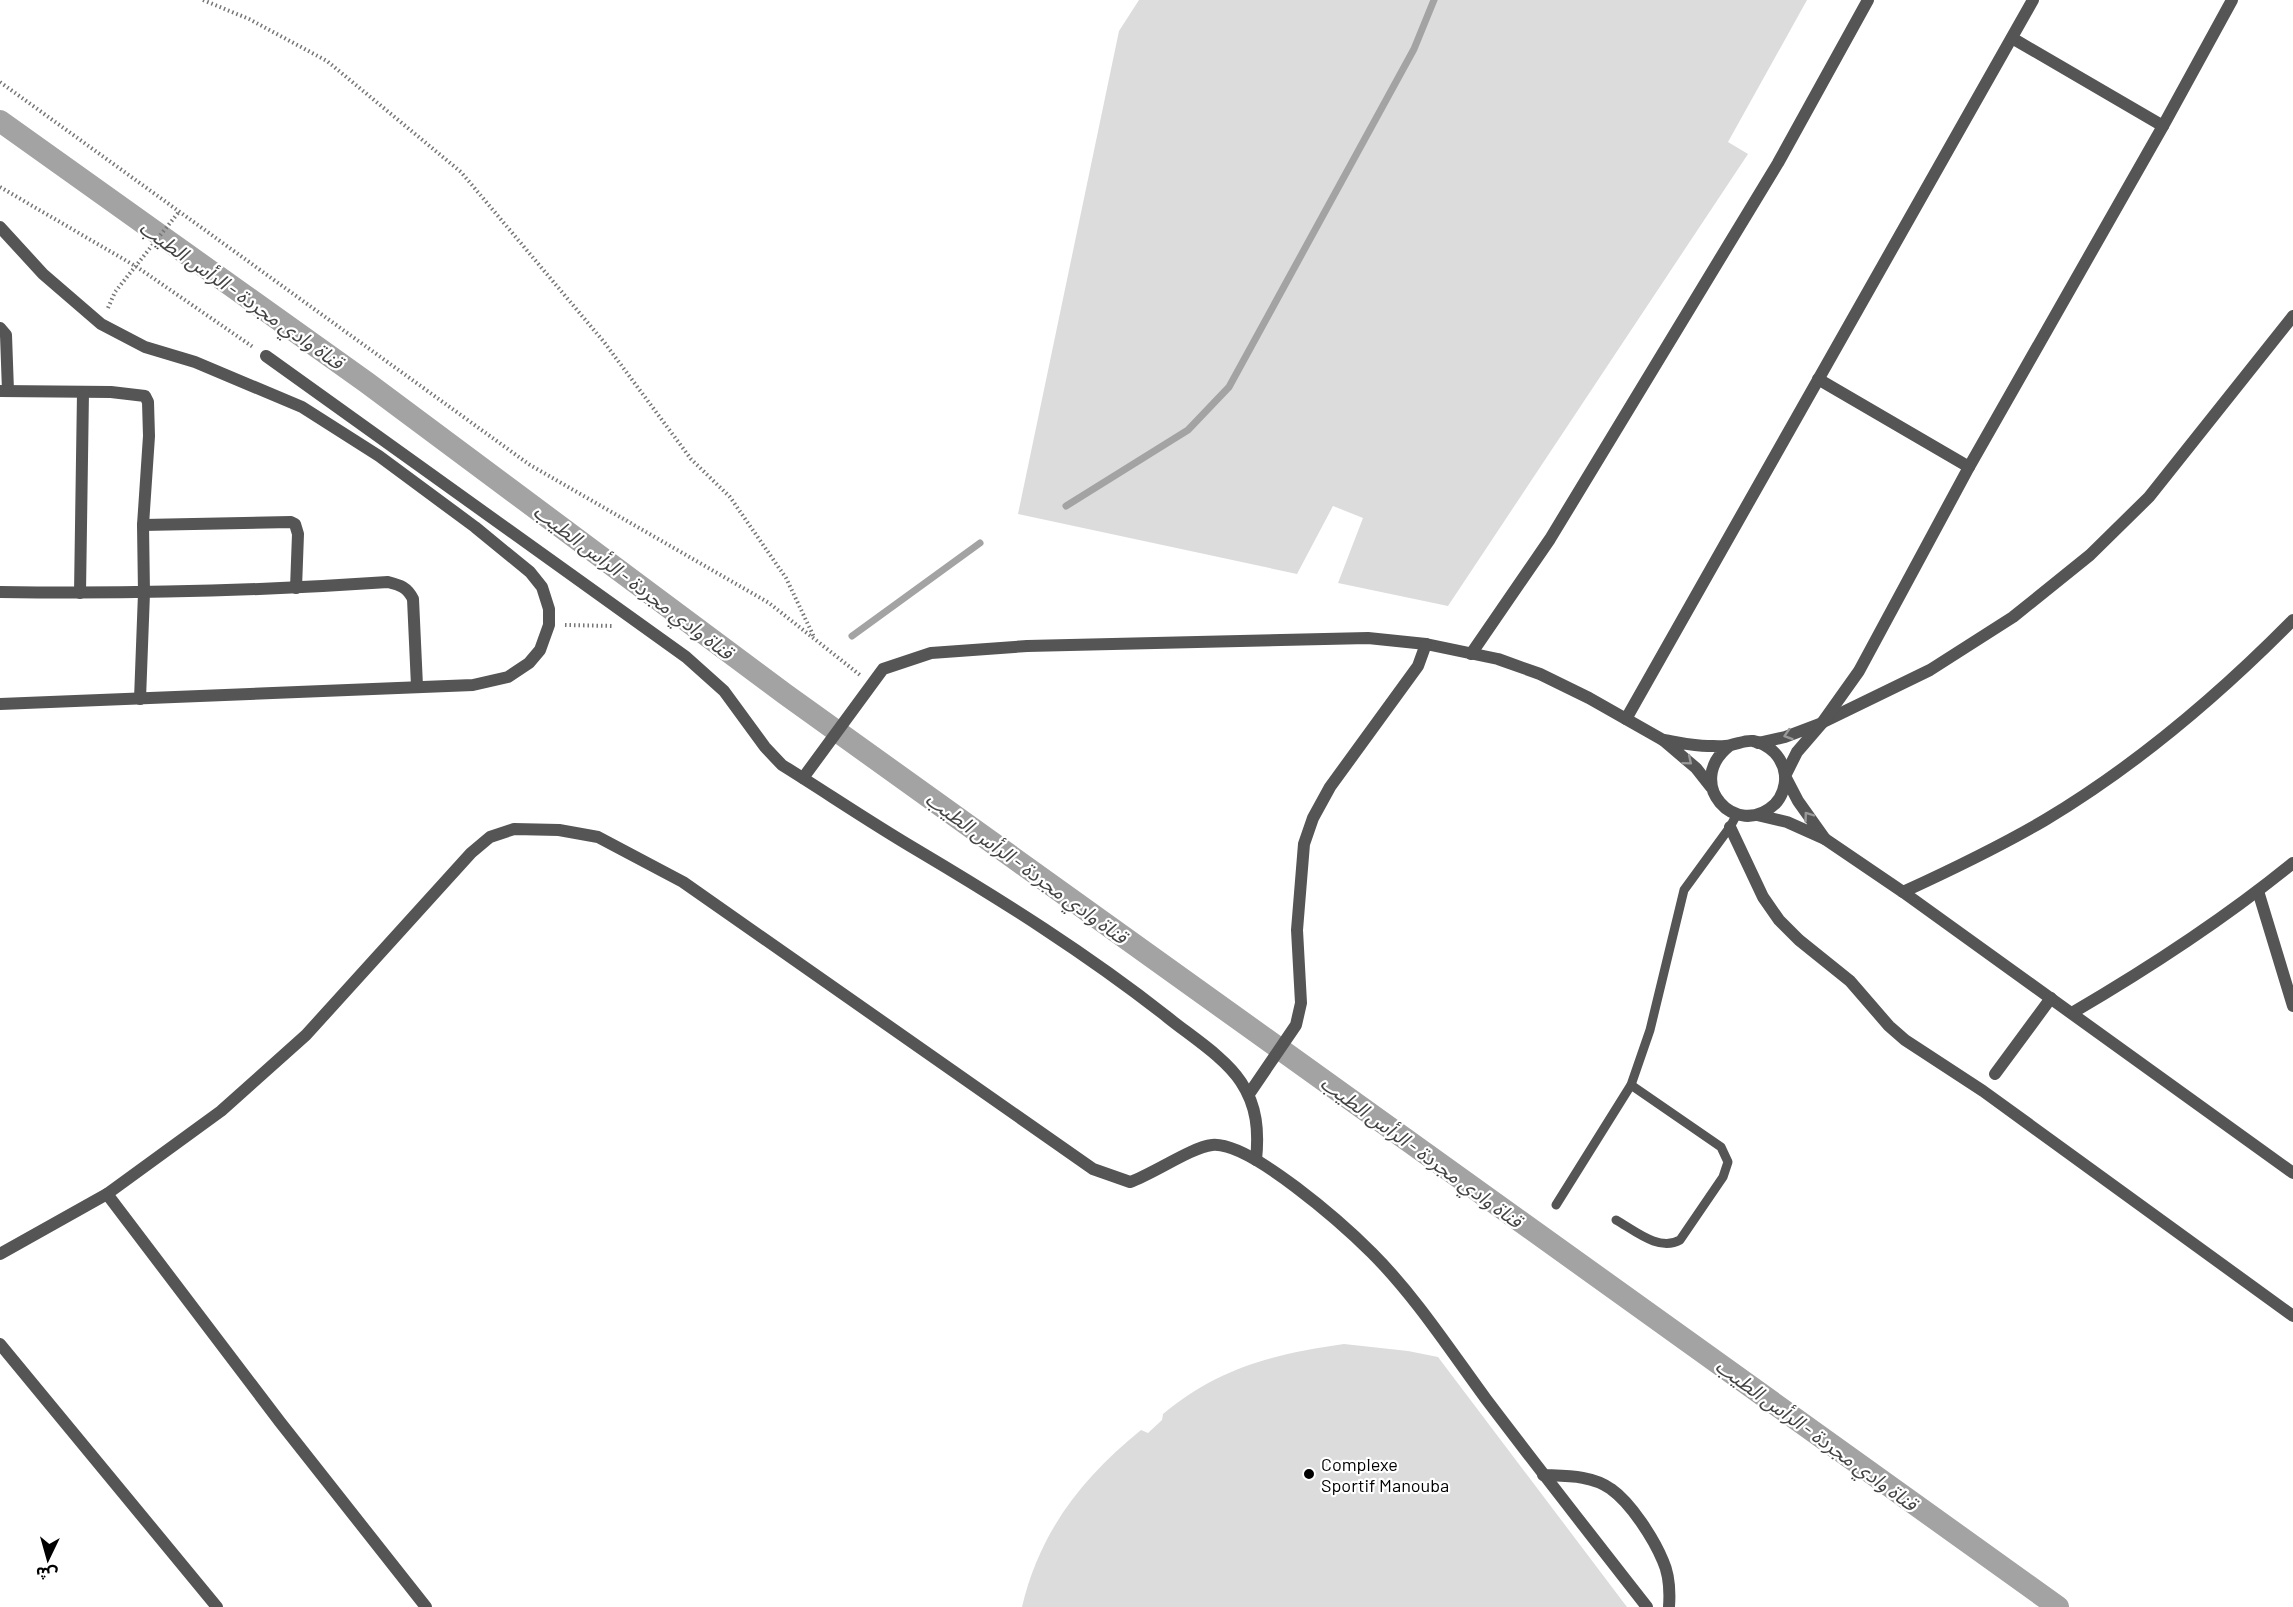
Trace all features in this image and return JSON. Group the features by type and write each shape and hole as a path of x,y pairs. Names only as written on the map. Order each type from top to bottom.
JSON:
{"street":[{"path":"1471,654 1562,519 1778,163 1868,0"},
{"path":"1626,719 2033,0"},
{"path":"1757,815 1778,801 1784,789 1785,776 1797,752 1822,723 1859,670 2232,0"},
{"path":"2012,38 2163,126"},
{"path":"0,227 43,274 101,324 145,347 195,362 302,406 379,456 475,527 530,572 542,587 546,597 549,625 540,650 529,663 508,677 473,685 0,704"},
{"path":"1711,786 1714,763 1720,753 1729,746 1740,742 1758,743 1822,723 1930,670 2013,617 2090,555 2150,497 2293,316"},
{"path":"0,328 6,334 4,391 142,394 148,402 149,436 143,525 144,593 140,699"},
{"path":"266,356 706,673 740,711 765,747 782,765 916,850 1021,912 1079,951 1228,1066 1249,1094 1257,1124 1256,1160"},
{"path":"1818,379 1970,467"},
{"path":"80,593 83,392"},
{"path":"143,525 291,522 295,524 298,534 296,588"},
{"path":"0,592 144,593 296,588 388,582 401,585 409,591 414,606 417,686"},
{"path":"1903,892 1986,853 2046,819 2113,776 2178,727 2238,675 2293,620"},
{"path":"803,778 884,669 931,653 1027,646 1368,638 1426,645 1498,659 1540,675 1662,740 1696,768 1711,786 1723,807 1744,816 1757,815 1787,822 1825,839 1903,892 2293,1173"},
{"path":"1249,1094 1296,1025 1301,1003 1297,930 1301,872 1304,844 1313,818 1330,787 1418,666 1426,645"},
{"path":"1662,740 1704,746 1729,746"},
{"path":"1758,743 1775,753 1798,801 1825,839"},
{"path":"1730,827 1763,897 1779,920 1799,940 1850,981 1889,1026 1905,1040 1983,1091 2293,1316"},
{"path":"0,1254 107,1194 221,1111 306,1035 471,853 490,837 514,829 559,830 598,837 683,882 1093,1169 1130,1182 1213,1144 1228,1147 1256,1160 1324,1209 1372,1253 1418,1307 1543,1475 1647,1607"},
{"path":"2072,1013 2133,978 2192,940 2293,863"},
{"path":"2259,891 2293,1006"},
{"path":"1995,1074 2051,998"},
{"path":"107,1194 280,1422 426,1607"},
{"path":"0,1344 217,1607"},
{"path":"1543,1475 1593,1480 1611,1489 1628,1505 1664,1562 1669,1587 1669,1607"}],"lane":[{"path":"1556,1205 1631,1085 1650,1030 1684,890 1737,814"},
{"path":"1616,1220 1662,1245 1680,1240 1723,1177 1728,1162 1720,1147 1631,1085"}],"path":[{"path":"202,0 249,19 327,61 461,172 604,342 691,459 730,496 786,578 815,639"},
{"path":"0,82 178,213 530,465 769,603 873,684"},
{"path":"0,187 137,267 266,356"},
{"path":"115,292 178,213"},
{"path":"549,625 643,627"}],"shaded area":[{"path":"1139,0 1807,0 1728,142 1748,154 1448,606 1338,583 1363,518 1333,506 1297,574 1018,514 1119,31"},
{"name":"Complexe Sportif Manouba","path":"1344,1344 1408,1351 1438,1357 1627,1607 1022,1607 1040,1554 1066,1508 1100,1467 1141,1430 1148,1433 1162,1420 1163,1414 1184,1398 1226,1374 1270,1358"}],"waterway":[{"path":"1066,506 1188,430 1229,387 1414,49 1434,0"},
{"name":"قناة وادي مجردة - الرأس الطيب","path":"0,121 366,382 785,694 2058,1607"},
{"path":"852,636 980,543"}],"place":[{"name":"Complexe Sportif Manouba","path":"1309,1474"}]}
